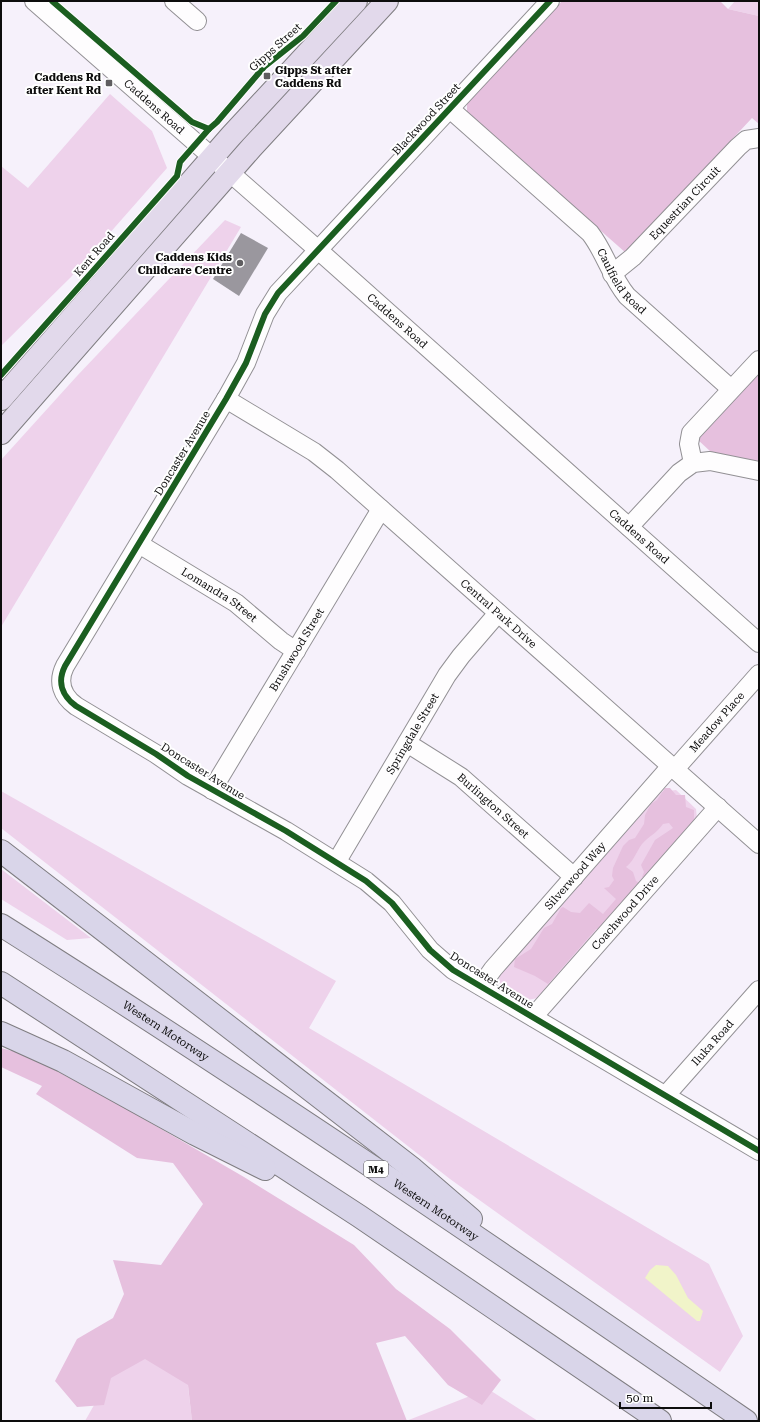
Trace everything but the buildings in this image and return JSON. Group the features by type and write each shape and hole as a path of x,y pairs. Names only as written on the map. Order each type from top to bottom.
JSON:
{"highway":[{"path":"1,851 413,1169 541,1280"},
{"name":"Western Motorway","path":"1,925 241,1079 541,1280 746,1421"},
{"path":"1,983 359,1216 660,1421"},
{"path":"1,1033 63,1061 195,1134 359,1216"}],"main road":[{"path":"1,398 212,158 356,1"},
{"path":"1,432 229,173 387,1"}],"street":[{"name":"Caddens Road","path":"34,1 759,643"},
{"path":"174,1 197,21"},
{"name":"Blackwood Street","path":"317,250 550,1"},
{"name":"Caulfield Road","path":"450,109 590,233 601,249 612,274 628,296 731,389"},
{"name":"Equestrian Circuit","path":"612,274 633,257 738,146 746,140 759,138"},
{"name":"Doncaster Avenue","path":"317,250 283,286 268,307 257,330 246,363 226,399 65,666 61,676 62,688 68,699 76,706 156,754 180,772 336,861 366,881 385,895 419,938 442,961 532,1018 666,1095 759,1151"},
{"path":"693,463 689,444 691,433 759,360"},
{"name":"Central Park Drive","path":"226,399 322,458 759,844"},
{"path":"629,527 679,473 693,463 710,461 759,471"},
{"name":"Brushwood Street","path":"212,790 381,510"},
{"name":"Lomandra Street","path":"139,544 236,603 281,641 296,651"},
{"name":"Springdale Street","path":"336,861 454,665 498,613"},
{"name":"Meadow Place","path":"673,768 759,674"},
{"name":"Burlington Street","path":"407,744 461,776 574,877"},
{"name":"Silverwood Way","path":"481,986 493,969 574,877 673,768"},
{"name":"Coachwood Drive","path":"532,1018 718,808"},
{"name":"Iluka Road","path":"666,1095 759,990"}],"shaded area":[{"path":"562,1 720,1 728,9 759,16 759,124 752,118 626,253 467,113 467,103"},
{"path":"735,1 759,1 759,16 728,9"},
{"path":"110,94 152,131 167,168 71,277 1,346 1,166 28,188"},
{"path":"225,220 241,227 1,627 1,460 77,376"},
{"path":"759,373 759,463 711,452 697,439"},
{"path":"665,788 670,788 676,795 685,795 686,807 694,810 694,822 644,878 642,877 644,872 641,865 655,840 673,828 669,823 663,824 642,844 629,865 626,867 633,872 636,881 643,885 602,928 596,929 548,984 535,976 514,967 515,959 531,949 544,928 552,924 561,908 563,907 571,912 580,913 589,903 603,914 616,899 604,888 609,887 614,880 612,876 613,868 623,846 629,840 635,838 644,824 645,815 651,804 657,800"},
{"path":"676,790 696,809 697,819 538,998 527,1000 500,984 499,975 660,792"},
{"path":"1,791 336,981 309,1028 709,1264 743,1336 720,1372 450,1179 1,828"},
{"path":"1,869 91,938 67,940 1,899"},
{"path":"1,1048 27,1055 118,1104 244,1177 354,1245 396,1289 450,1329 501,1380 482,1405 448,1385 405,1336 376,1343 407,1421 192,1421 188,1385 145,1359 111,1378 104,1405 77,1407 55,1381 77,1339 113,1318 124,1294 113,1260 161,1265 203,1204 173,1163 137,1158 36,1094 42,1086 1,1067"},
{"path":"656,1265 668,1266 676,1275 688,1298 703,1311 700,1321 697,1321 645,1278 650,1270"},
{"path":"181,1325 192,1421 85,1421 130,1342"},
{"path":"488,1389 538,1421 406,1421"}],"cycle path":[{"path":"52,1 192,122 209,129"},
{"name":"Gipps Street","path":"1,375 177,176 180,162 217,122 264,67 303,36 336,1"},
{"path":"550,1 278,293 265,314 246,363 226,399 65,666 61,683 67,698 76,706 156,754 188,776 286,831 366,881 392,903 430,950 453,970 759,1151"}],"place":[{"name":"Gipps St after Caddens Rd","path":"267,76"},
{"name":"Caddens Rd after Kent Rd","path":"109,83"},
{"name":"Caddens Kids Childcare Centre","path":"240,263"}]}
